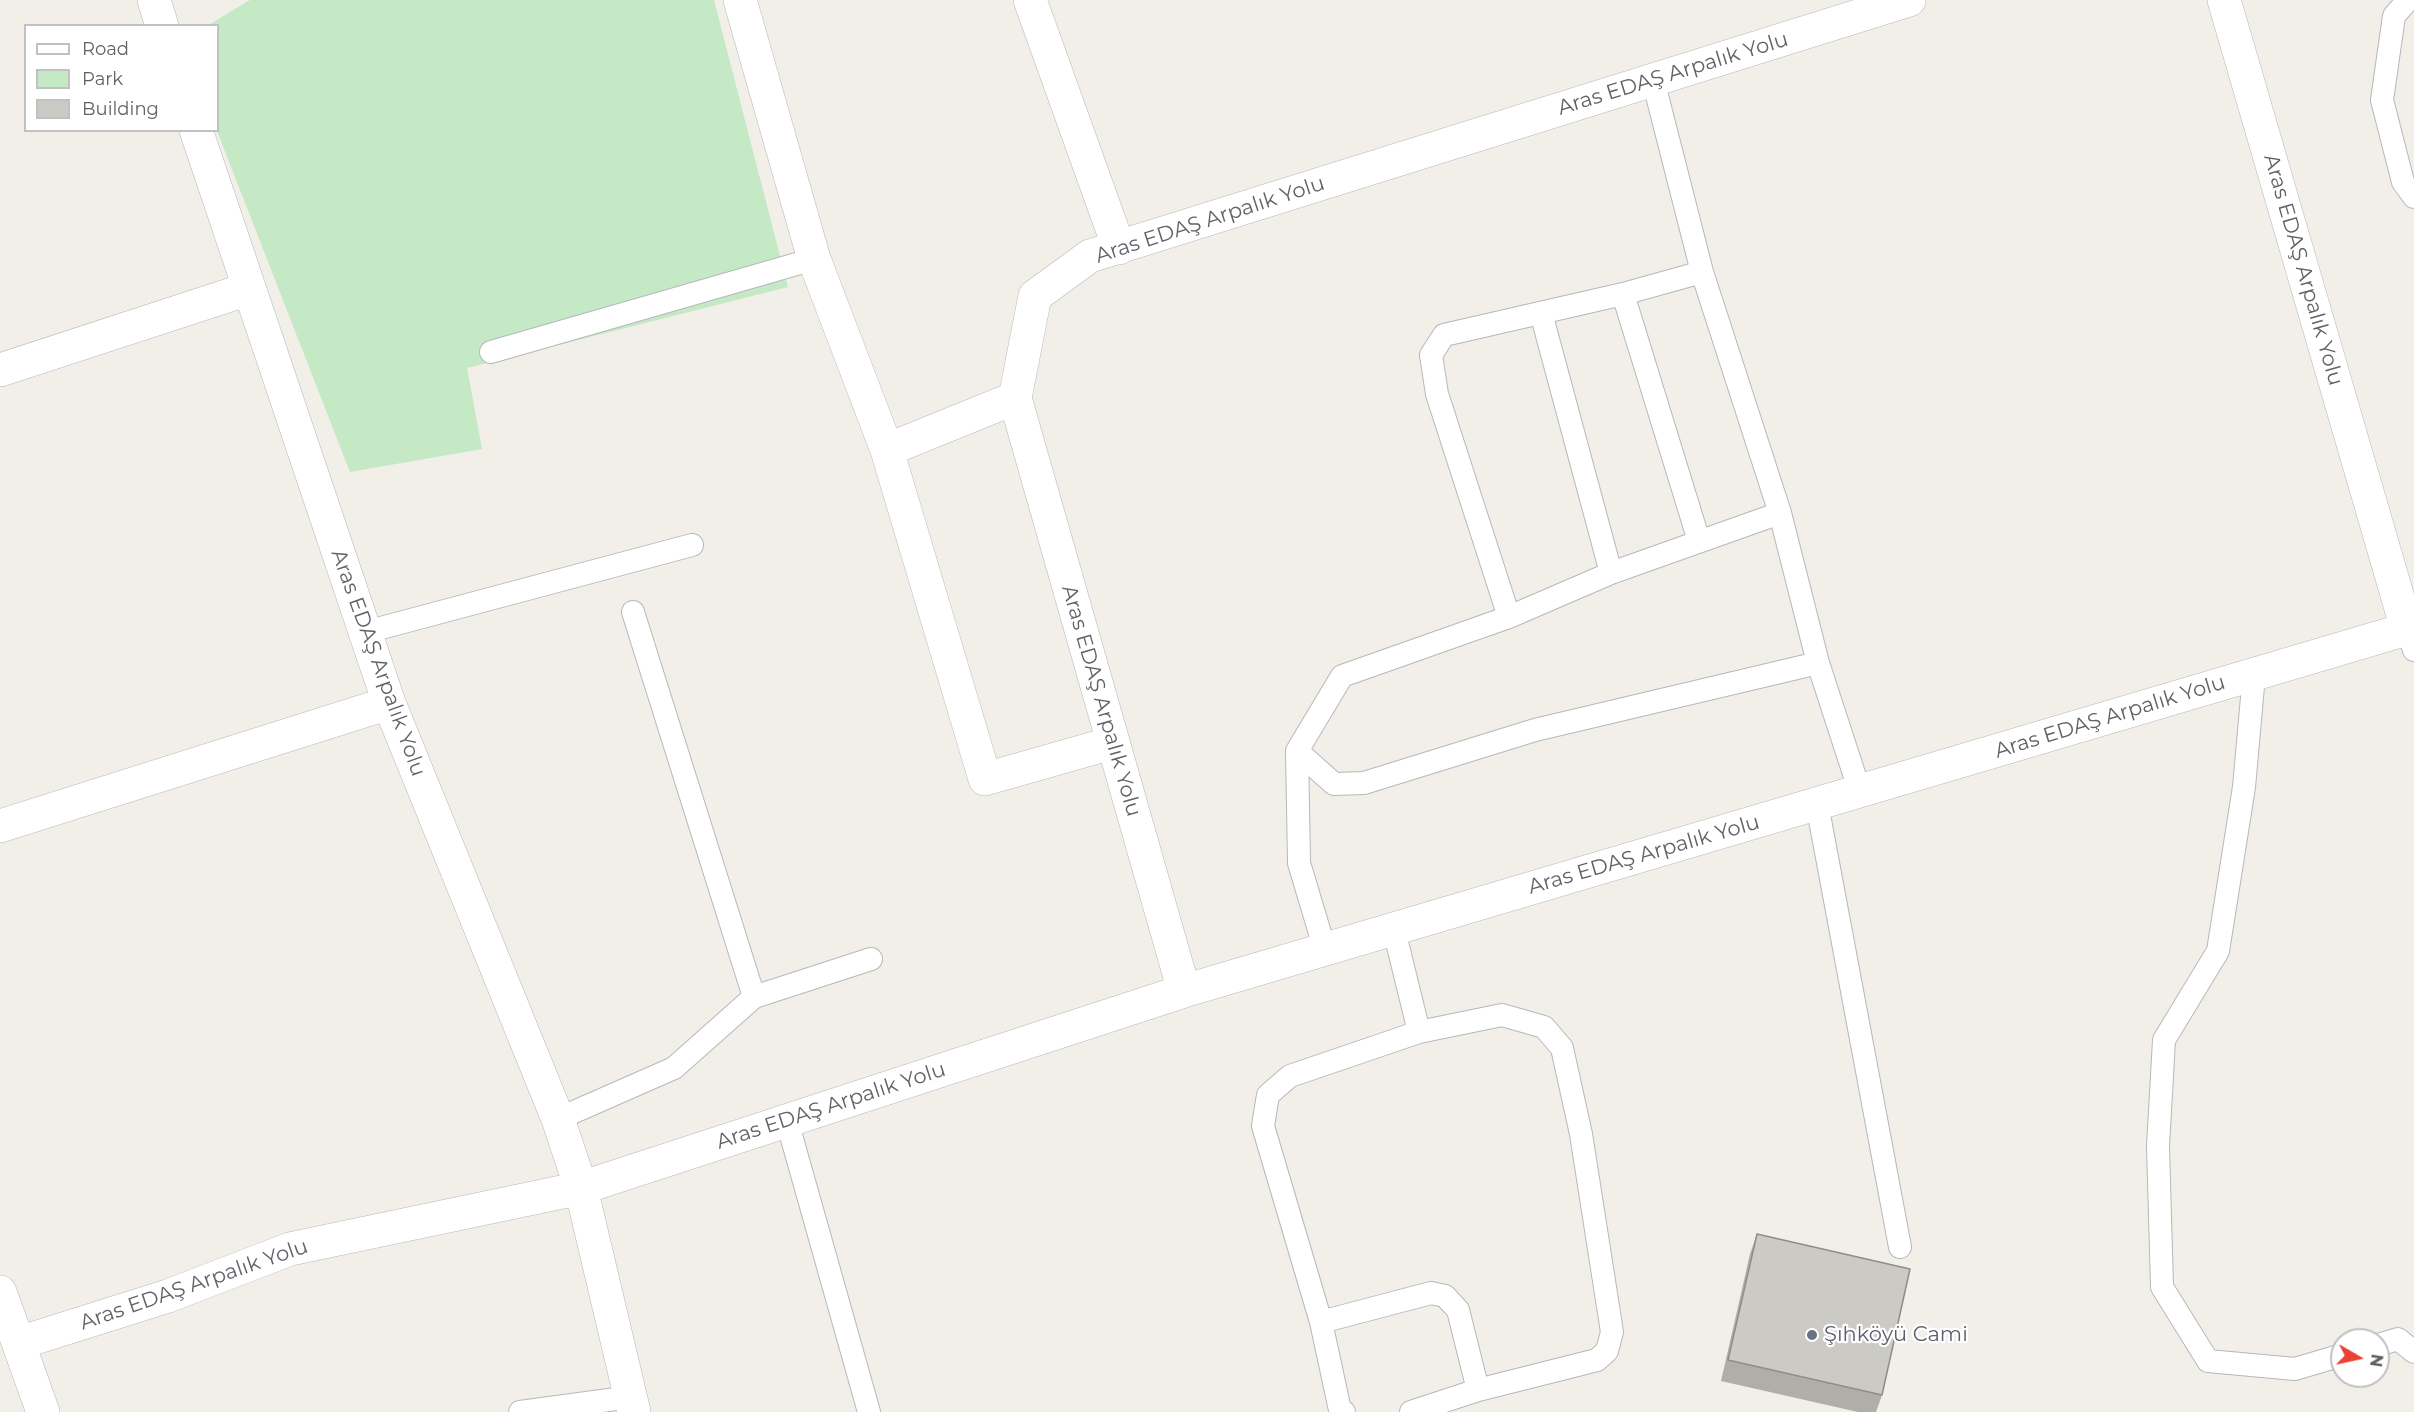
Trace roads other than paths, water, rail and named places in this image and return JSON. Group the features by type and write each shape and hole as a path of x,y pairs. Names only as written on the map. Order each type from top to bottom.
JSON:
{"street":[{"path":"154,0 161,24"},
{"path":"740,0 814,259 887,450 985,779 1112,743"},
{"path":"1030,0 1119,248"},
{"name":"Aras EDAŞ Arpalık Yolu","path":"1184,991 1015,398 1035,296 1090,256 1909,0"},
{"name":"Aras EDAŞ Arpalık Yolu","path":"19,1343 168,1296 290,1249 581,1188 1184,991 2254,675 2411,640 2224,0"},
{"name":"Aras EDAŞ Arpalık Yolu","path":"197,132 389,703 558,1119 581,1188 632,1405"},
{"path":"0,370 248,289"},
{"path":"887,450 1015,398"},
{"path":"0,826 389,703"},
{"path":"0,1292 43,1412"}],"lane":[{"path":"2408,0 2394,16 2382,100 2403,183 2414,197"},
{"path":"1653,80 1702,272 1780,513 1818,663 1860,792"},
{"path":"491,352 814,259"},
{"path":"1509,617 1437,394 1431,356 1444,335 1623,294 1702,272"},
{"path":"1623,294 1699,542"},
{"path":"1541,314 1611,573"},
{"path":"1325,950 1299,863 1297,751 1342,676 1509,617 1611,573 1780,513"},
{"path":"366,632 692,545"},
{"path":"633,612 754,997"},
{"path":"1297,751 1334,784 1364,783 1535,730 1818,663"},
{"path":"2254,675 2244,787 2218,951 2164,1040 2158,1146 2162,1287 2208,1360 2295,1369 2330,1359"},
{"path":"1817,804 1900,1247"},
{"path":"1394,930 1419,1032"},
{"path":"558,1119 674,1068 754,997 871,959"},
{"path":"1344,1412 1340,1410 1321,1322 1263,1126 1268,1095 1290,1076 1419,1032 1502,1015 1544,1027 1562,1048 1581,1134 1612,1332 1607,1351 1596,1360 1478,1390 1411,1412"},
{"path":"787,1121 869,1412"},
{"path":"1321,1322 1431,1293 1445,1296 1458,1310 1478,1390"},
{"path":"2390,1341 2398,1339 2414,1352"},
{"path":"520,1412 632,1405"}],"place":[{"name":"Şıhköyü Cami","path":"1812,1335"}]}
